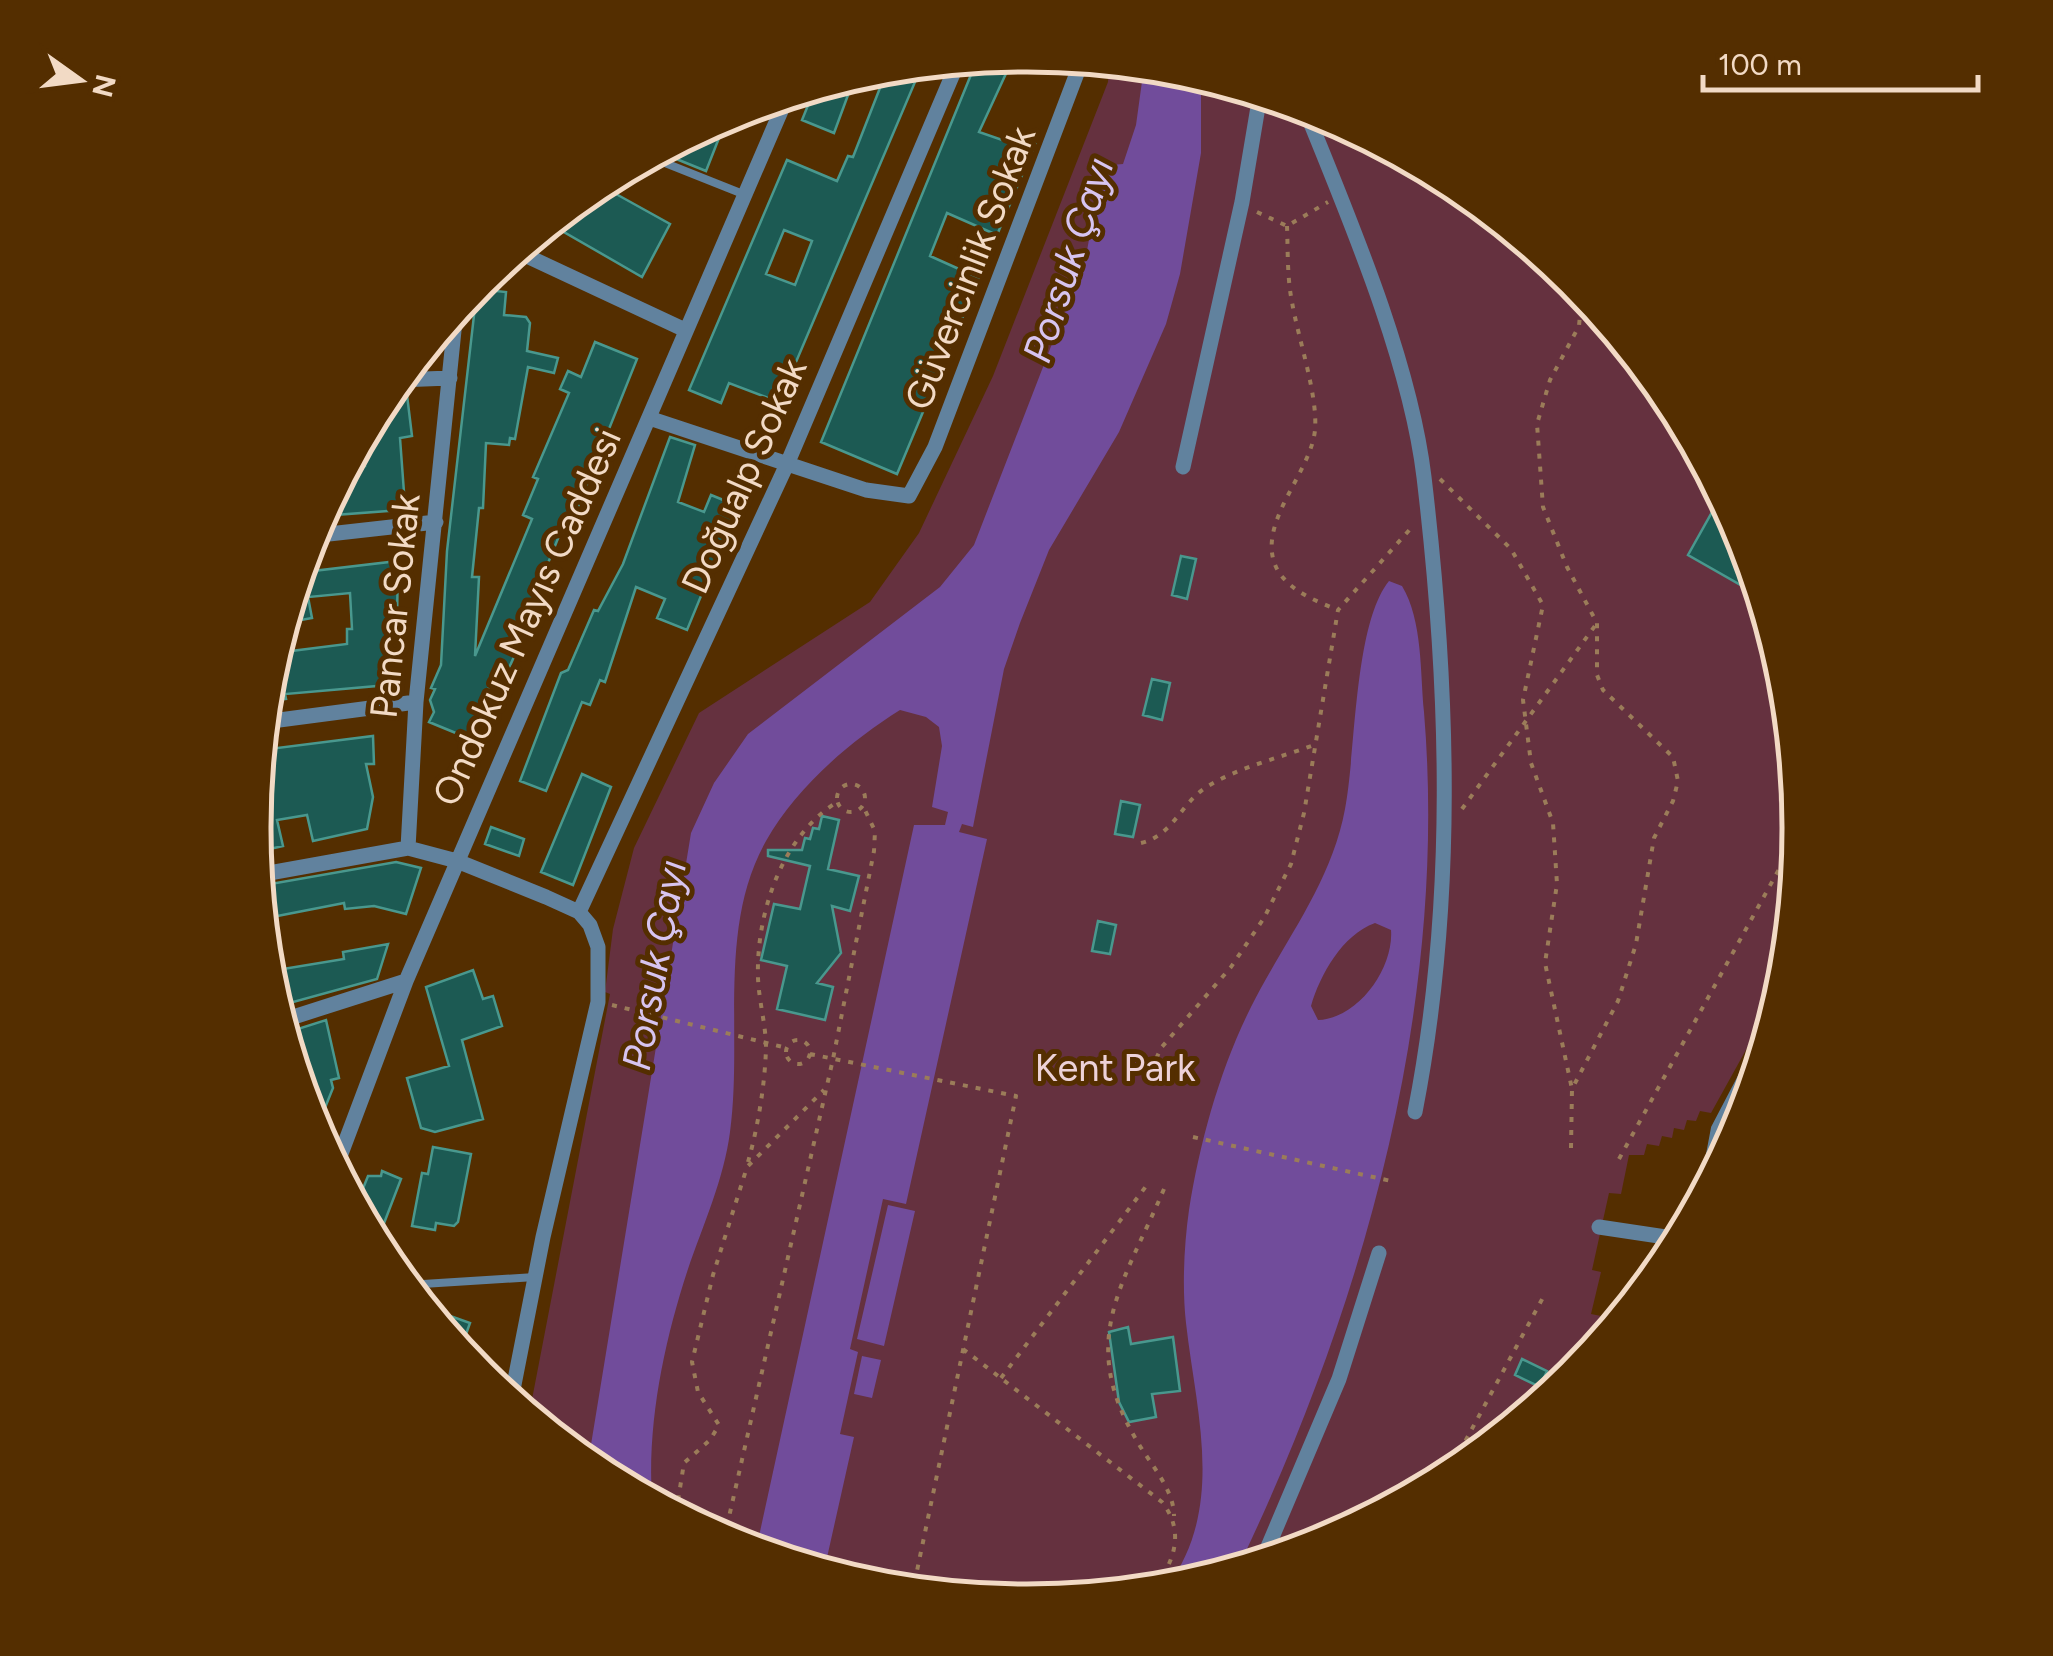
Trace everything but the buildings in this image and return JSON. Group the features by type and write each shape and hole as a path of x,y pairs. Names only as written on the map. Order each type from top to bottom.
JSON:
{"street":[{"name":"Güvercinlik Sokak","path":"788,462 866,490 909,496 935,447 1077,74"},
{"name":"Doğualp Sokak","path":"579,912 788,462 952,77"},
{"path":"1183,467 1242,202 1258,109"},
{"name":"Ondokuz Mayıs Caddesi","path":"342,1146 456,861 649,418 683,329 779,115"},
{"path":"1313,129 1340,194 1388,336 1424,476 1442,685 1445,831 1442,922 1415,1112"},
{"path":"531,258 683,329"},
{"name":"Pancar Sokak","path":"408,848 416,702 454,335"},
{"path":"419,379 450,378"},
{"path":"649,418 788,462"},
{"path":"331,534 436,522"},
{"path":"279,720 416,702"},
{"path":"273,872 408,848 456,861 579,912 590,925 598,947 598,1002 515,1384"},
{"path":"295,1015 406,980"},
{"path":"1599,1226 1662,1237"},
{"path":"1269,1543 1339,1379 1379,1253"}],"lane":[{"path":"667,164 744,194"},
{"path":"1712,1144 1715,1128 1733,1094"},
{"path":"425,1285 535,1278"}],"path":[{"path":"1287,226 1340,194"},
{"path":"1242,202 1287,226"},
{"path":"1287,226 1291,296 1315,428 1304,468 1277,522 1274,551 1276,566 1287,581 1338,610"},
{"path":"1572,1089 1618,1001 1636,944 1654,838 1673,801 1678,781 1673,757 1603,690 1596,675 1597,623 1548,521 1536,444 1537,424 1550,380 1579,326 1580,314"},
{"path":"1424,476 1440,479 1458,494 1511,549 1540,591 1543,604 1528,667 1525,724 1531,763 1553,822 1557,884 1546,964 1572,1089 1571,1148"},
{"path":"1151,1070 1161,1048 1231,967 1264,918 1291,864 1338,610 1425,512"},
{"path":"1445,831 1597,623"},
{"path":"1141,843 1156,840 1200,791 1314,745"},
{"path":"678,1498 684,1463 710,1440 718,1425 698,1392 692,1362 712,1275 747,1167 766,1044 758,971 764,916 785,860 822,812 837,802 840,788 853,784 864,792 863,806 875,832 874,851 836,1060 826,1088 728,1522"},
{"path":"837,802 847,812 863,806"},
{"path":"1619,1159 1780,866"},
{"path":"628,1008 786,1048 799,1039 809,1046 810,1054 804,1063 795,1064 787,1056 786,1048"},
{"path":"810,1054 1016,1096 916,1575"},
{"path":"747,1167 826,1088"},
{"path":"1194,1137 1391,1181"},
{"path":"1001,1378 1147,1185"},
{"path":"1164,1188 1113,1307 1105,1342 1118,1409 1174,1504 1176,1540 1168,1570"},
{"path":"1465,1442 1546,1292"},
{"path":"963,1349 1162,1502 1174,1516"}],"green space":[{"name":"Kent Park","path":"1108,77 1125,79 1222,98 1361,150 1446,200 1525,260 1595,330 1626,368 1681,450 1704,494 1742,585 1756,632 1776,729 1780,779 1782,828 1776,927 1751,1041 1711,1113 1700,1111 1696,1121 1687,1120 1684,1130 1674,1128 1672,1138 1662,1136 1659,1146 1647,1144 1644,1155 1629,1155 1621,1194 1609,1193 1592,1270 1601,1272 1591,1314 1601,1316 1597,1323 1525,1396 1486,1427 1446,1456 1361,1506 1222,1558 1174,1569 1076,1582 1026,1584 928,1577 831,1558 692,1506 607,1456 532,1399 610,994 605,992 613,929 634,848 699,713 870,602 919,533 993,376"}],"shaded area":[{"path":"1142,82 1201,93 1201,153 1180,274 1166,324 1119,432 1049,550 1020,623 1004,669 973,827 962,824 959,832 987,839 906,1204 883,1199 850,1349 858,1352 840,1434 854,1437 827,1557 759,1534 914,825 945,825 948,812 932,807 942,746 939,727 926,717 900,710 862,737 792,803 766,841 751,875 737,946 730,1132 718,1184 688,1269 665,1354 655,1412 651,1483 591,1444 691,833 714,783 748,734 940,587 974,545 1086,256 1095,207 1112,165 1123,164 1136,125"},
{"path":"1389,581 1402,586 1414,615 1421,664 1428,820 1423,928 1410,1036 1389,1143 1362,1248 1328,1352 1246,1550 1178,1568 1196,1525 1202,1492 1200,1425 1184,1281 1187,1223 1199,1158 1212,1106 1240,1031 1318,887 1338,836 1349,785 1358,690 1369,627","holes":["1375,923 1391,930 1390,945 1371,989 1347,1011 1318,1020 1311,1006 1315,994 1343,946"]},
{"path":"888,1205 915,1211 884,1346 857,1339"},
{"path":"862,1356 881,1360 872,1398 854,1394"}],"water label":[{"name":"Porsuk Çayı","path":"1068,260"},
{"name":"Porsuk Çayı","path":"654,965"}]}
